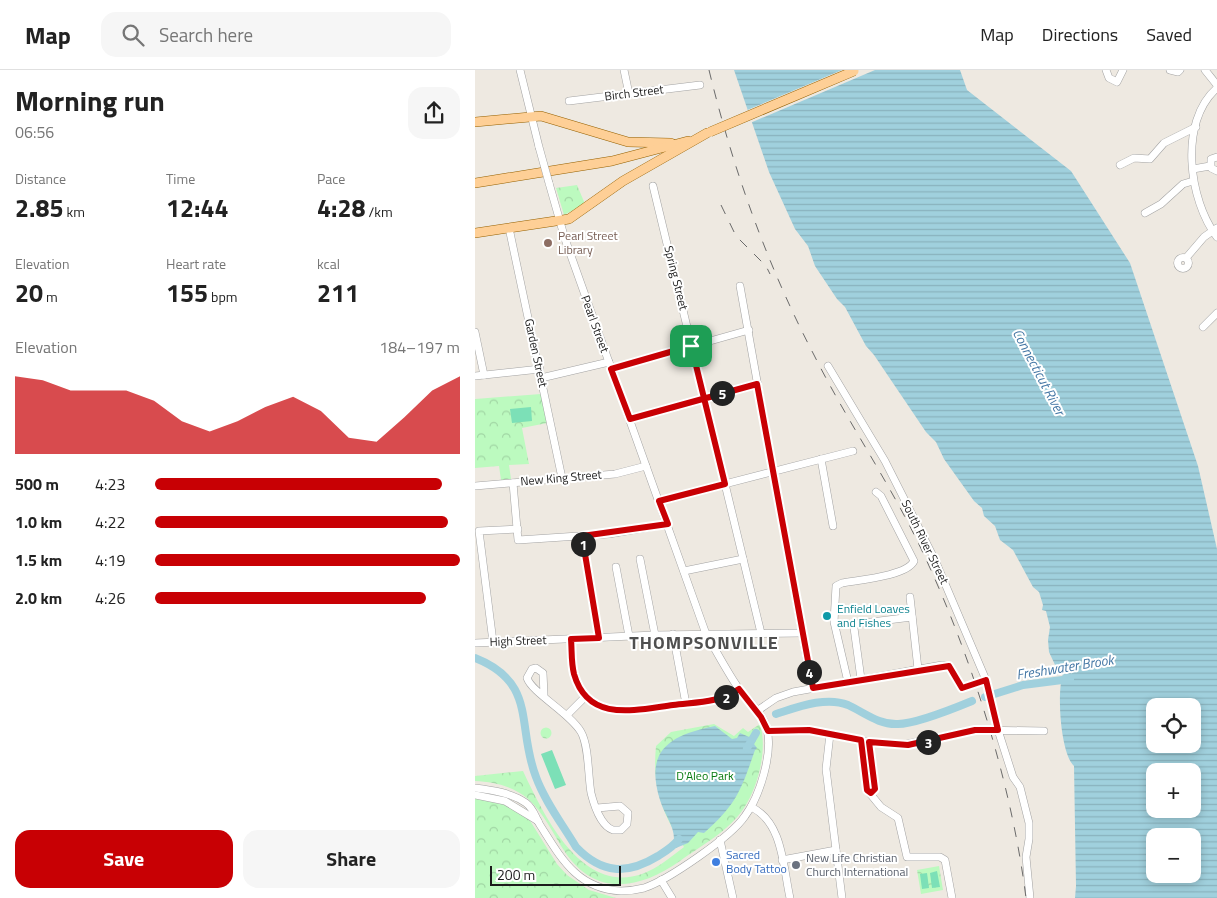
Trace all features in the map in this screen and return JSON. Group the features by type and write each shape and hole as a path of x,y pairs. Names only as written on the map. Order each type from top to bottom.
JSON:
{"main road":[{"path":"475,183 613,161 681,143 857,70"},
{"path":"475,122 531,116 543,117 627,142 681,143"},
{"path":"475,233 559,222 572,218 623,181 709,133"},
{"path":"475,179 499,179"}],"street":[{"name":"Pearl Street","path":"520,70 559,222 706,634 739,689 757,711 768,731"},
{"path":"624,70 629,94"},
{"path":"1106,70 1109,78 1117,82 1123,70"},
{"path":"1170,70 1178,72 1180,70"},
{"path":"1205,70 1217,87 1204,102 1196,127 1193,181 1202,213 1214,229 1217,237"},
{"name":"Birch Street","path":"569,101 700,85"},
{"path":"1120,165 1134,158 1150,159 1164,143 1196,127"},
{"path":"1210,166 1211,160 1217,157"},
{"path":"1193,169 1210,166 1217,171"},
{"path":"1145,213 1161,204 1183,184 1193,181"},
{"name":"Spring Street","path":"653,186 761,633"},
{"name":"Garden Street","path":"509,228 562,478"},
{"path":"1186,258 1214,229"},
{"path":"740,286 813,688"},
{"path":"1203,327 1217,313"},
{"path":"541,378 610,365 749,330"},
{"path":"475,332 484,375"},
{"name":"South River Street","path":"828,366 885,461 927,542 986,680 991,694 998,730 1013,776 1020,787 1028,820 1029,839 1025,856 1030,898"},
{"path":"475,376 540,370"},
{"path":"630,419 757,384"},
{"path":"659,501 853,451"},
{"path":"821,459 833,526"},
{"name":"New King Street","path":"475,486 615,474 646,466"},
{"path":"513,483 518,540 582,536 668,524"},
{"path":"848,682 834,622 836,586 842,583 889,576 911,565 914,560 881,496 875,492"},
{"path":"493,642 479,532 518,529"},
{"path":"582,536 599,638"},
{"path":"640,559 655,635"},
{"path":"684,571 743,559"},
{"path":"616,567 629,636"},
{"path":"910,597 918,670"},
{"path":"861,680 855,624 912,617"},
{"name":"High Street","path":"475,642 673,634 802,633"},
{"path":"673,634 686,704"},
{"path":"571,639 574,673 586,696 598,705 614,711 721,699 739,689"},
{"path":"757,711 783,695 918,670 949,666 962,688 986,680"},
{"path":"544,695 567,715 583,735 591,793 597,808 606,826 611,830 621,830 627,824 628,813 620,806 597,808"},
{"path":"567,715 586,696"},
{"path":"475,788 495,791 521,800 533,811 538,822 571,870 592,884 611,890 628,891 644,888 661,880 721,840 745,817 762,782 768,731 801,729 865,741 908,745 975,730 1044,730"},
{"path":"831,734 826,769 842,898"},
{"path":"865,741 875,789 871,793 881,807 898,818 907,857 940,857 945,860 953,898"},
{"path":"475,795 505,801 538,822"},
{"path":"751,807 761,811 773,826 790,898"},
{"path":"721,840 733,898"},
{"path":"782,860 836,850"},
{"path":"661,880 671,898"}],"green space":[{"path":"577,185 585,204 564,215 556,188"},
{"path":"541,394 547,423 522,428 529,464 509,465 511,479 501,480 499,466 475,468 475,399"},
{"path":"531,407 532,421 512,423 510,409"},
{"name":"D'Aleo Park","path":"714,724 734,736 743,728 748,732 760,724 763,745 762,756 754,790 738,816 715,837 665,871 634,883 604,882 590,877 577,867 565,852 544,817 528,799 516,791 503,786 475,781 475,776 523,771 554,828 567,847 583,862 601,873 620,877 642,874 659,865 684,847 670,823 660,800 656,775 656,746 671,732"},
{"path":"546,727 552,733 546,739 540,733"},
{"path":"552,750 566,785 555,789 541,754"},
{"path":"475,797 498,801 529,819 557,864 567,875 589,890 616,898 475,898"},
{"path":"939,866 943,890 921,894 917,870"},
{"path":"937,871 940,887 932,888 930,873"},
{"path":"927,873 929,888 922,889 920,874"}],"water":[{"name":"Connecticut River","path":"734,70 960,70 967,90 1071,171 1130,263 1198,466 1217,549 1217,898 1075,898 1074,766 1065,748 1060,705 1060,691 1064,671 1062,667 1056,667 1049,652 1050,627 1046,611 1042,610 1043,605 1039,592 1033,587 1013,550 1000,540 995,526 984,516 982,508 974,501 944,459 936,442 926,432 866,346 845,307 837,299 815,266 808,246 795,229 769,172"},
{"name":"D'Aleo Park","path":"715,726 732,739 737,738 740,733 756,740 754,744 757,748 737,796 731,805 704,833 698,832 688,843 676,848 672,843 674,834 660,800 656,783 656,768 659,757 665,747 674,740 686,734"}],"pier":[{"path":"842,70 875,70 750,123 745,111"}],"waterway":[{"name":"Freshwater Brook","path":"475,658 495,668 508,680 517,693 522,708 530,758 536,777 549,804 576,847 586,856 605,867 625,869 647,862 658,856 672,847 679,839"},
{"name":"Freshwater Brook","path":"985,697 1023,685 1070,679"},
{"name":"Freshwater Brook","path":"776,714 793,708 821,702 831,702 848,705 878,721 898,724 925,719 972,701"},
{"name":"Freshwater Brook","path":"747,748 756,733"}],"railway":[{"path":"709,70 740,180 781,286 827,380 911,529 942,594 974,679 988,723 1011,812 1026,898"},
{"path":"721,205 736,236 766,266 770,274"}],"place":[{"name":"Pearl Street Library","path":"548,243"},
{"name":"Enfield Loaves and Fishes","path":"827,616"},
{"name":"Sacred Body Tattoo","path":"716,862"},
{"name":"New Life Christian Church International","path":"796,865"}],"district":[{"name":"THOMPSONVILLE","path":"704,643"}],"route":[{"path":"691,346 611,369 630,419 704,398 757,384 813,688 942,665 949,666 962,688 986,680 992,698 998,730 975,730 908,745 869,742 875,789 871,793 867,790 861,740 801,729 768,731 761,717 739,689 721,699 625,711 614,711 604,708 586,696 579,686 574,673 571,639 599,638 582,536 664,526 668,524 659,501 725,484 704,398 692,349 691,346"}]}
